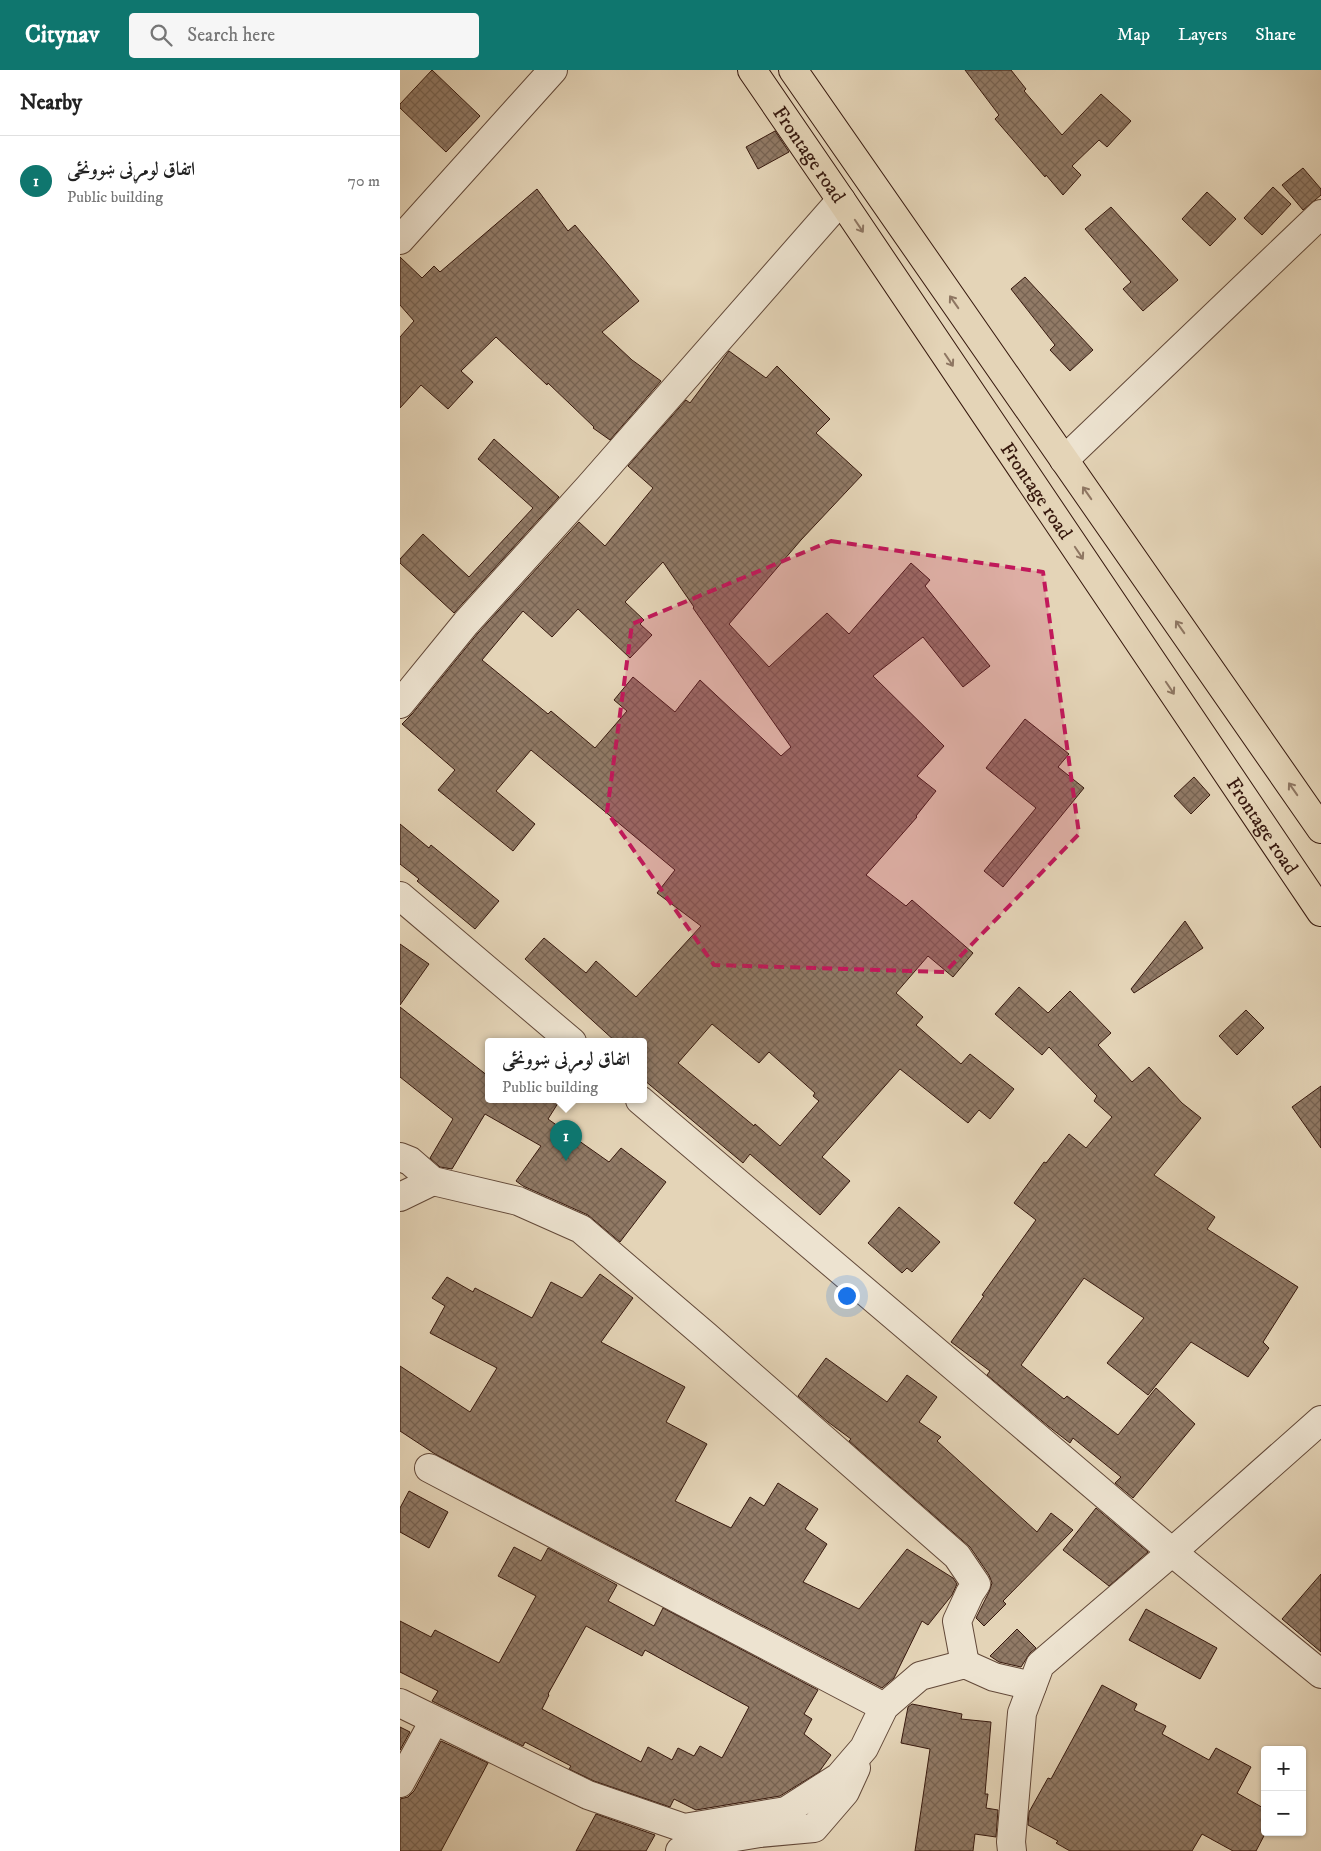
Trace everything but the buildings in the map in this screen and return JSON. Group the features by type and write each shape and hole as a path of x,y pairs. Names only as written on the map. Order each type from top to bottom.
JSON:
{"main road":[{"name":"Frontage road","path":"752,70 1321,912"},
{"path":"793,70 1321,828"}],"street":[{"path":"400,240 553,70"},
{"path":"400,704 466,623 589,487 841,200"},
{"path":"1064,460 1321,214"},
{"path":"400,896 567,1038"},
{"path":"644,1103 1172,1552 1321,1674"},
{"path":"400,1157 410,1160 433,1181 518,1201 581,1229 957,1556 976,1584 957,1621 965,1664"},
{"path":"400,1197 433,1181"},
{"path":"1012,1851 1011,1842 1022,1713 1040,1665 1172,1552 1321,1420"},
{"path":"429,1468 884,1707"},
{"path":"680,1851 693,1844 760,1833 814,1828 845,1792 884,1707 920,1676 965,1664 994,1678 1032,1686"},
{"path":"400,1703 588,1795 684,1828 786,1811 839,1777 864,1748"},
{"path":"400,1783 434,1721"}],"highlighted area":[{"path":"831,541 1043,572 1079,834 945,972 714,965 607,812 632,624"}],"place":[{"name":"اتفاق لومړنی ښوونځی","path":"566,1161"}]}
